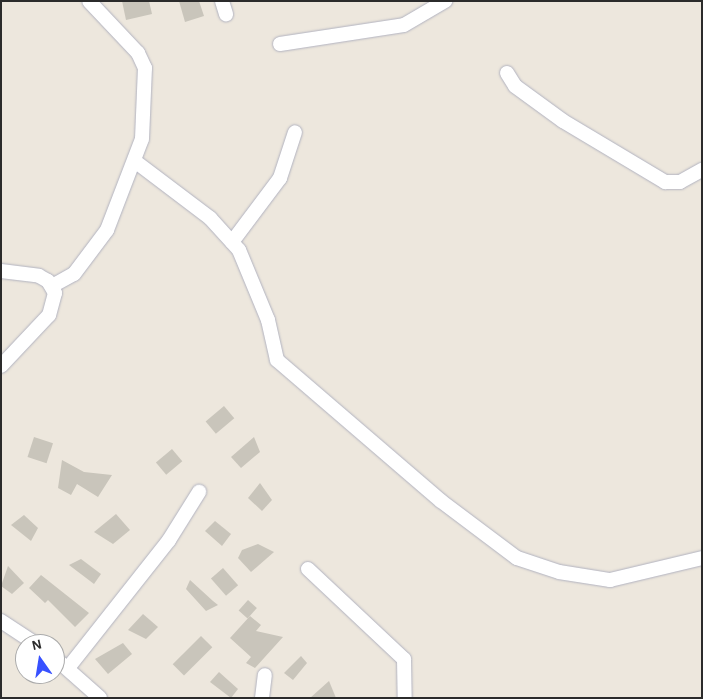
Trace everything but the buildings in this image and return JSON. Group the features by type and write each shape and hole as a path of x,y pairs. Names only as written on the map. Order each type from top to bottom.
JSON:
{"street":[{"path":"52,286 74,274 107,230 136,162 145,112 145,68 138,53 89,1"},
{"path":"280,44 404,25 445,1"},
{"path":"507,72 515,86 563,121 665,182 680,182 702,170"},
{"path":"232,242 280,178 295,132"},
{"path":"136,162 210,218 232,242 268,320 277,360 441,502 517,558 559,572 610,580 702,558"},
{"path":"1,271 39,276 52,286 54,301 50,316 1,366"},
{"path":"68,668 168,540 199,492"},
{"path":"308,569 404,659 405,698"},
{"path":"1,621 21,634"},
{"path":"65,666 100,698"},
{"path":"262,698 265,675"}]}
